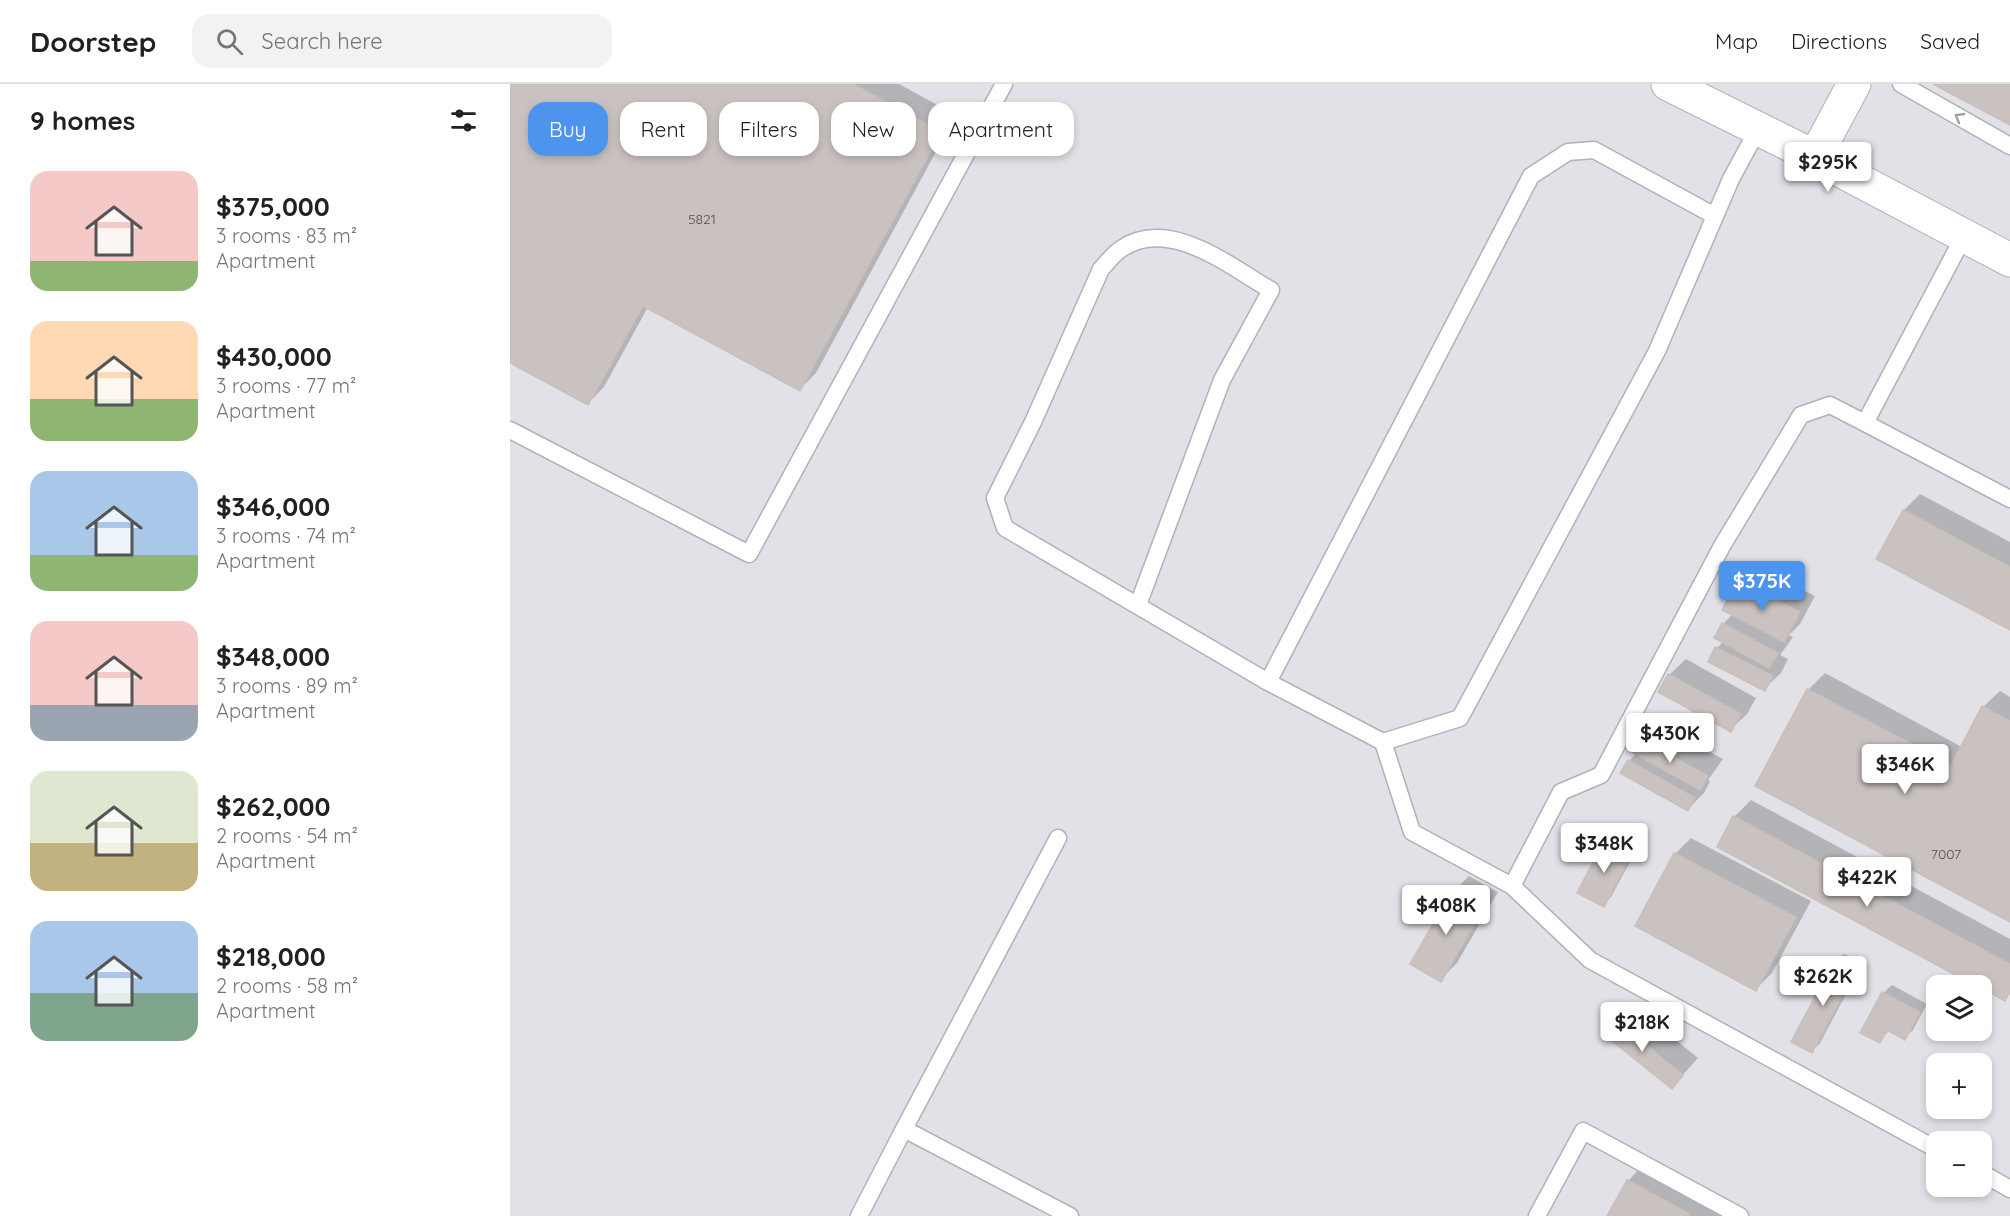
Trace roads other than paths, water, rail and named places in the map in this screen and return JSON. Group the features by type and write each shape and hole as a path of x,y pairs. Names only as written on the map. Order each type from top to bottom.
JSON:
{"street":[{"path":"1668,84 1815,157 2010,260"},
{"path":"1815,157 1854,84"}],"lane":[{"path":"510,430 749,555 1004,84"},
{"path":"1901,84 2010,146"},
{"path":"1383,742 1460,718 1657,351 1715,216 1758,129"},
{"path":"1268,682 1531,176 1568,152 1594,150 1715,216"},
{"path":"1865,423 1964,236"},
{"path":"1138,605 1222,380 1271,290 1196,248 1171,238 1146,238 1121,249 1101,269 1033,422 995,498 1005,528 1268,682 1383,742 1412,832 1512,886 1590,960 1926,1144"},
{"path":"1512,886 1561,792 1601,775 1722,546 1801,415 1830,405 2010,499"},
{"path":"859,1216 1058,838"},
{"path":"904,1128 1070,1216"},
{"path":"1537,1216 1583,1131 1740,1216"},
{"path":"1992,1179 2010,1189"}]}
